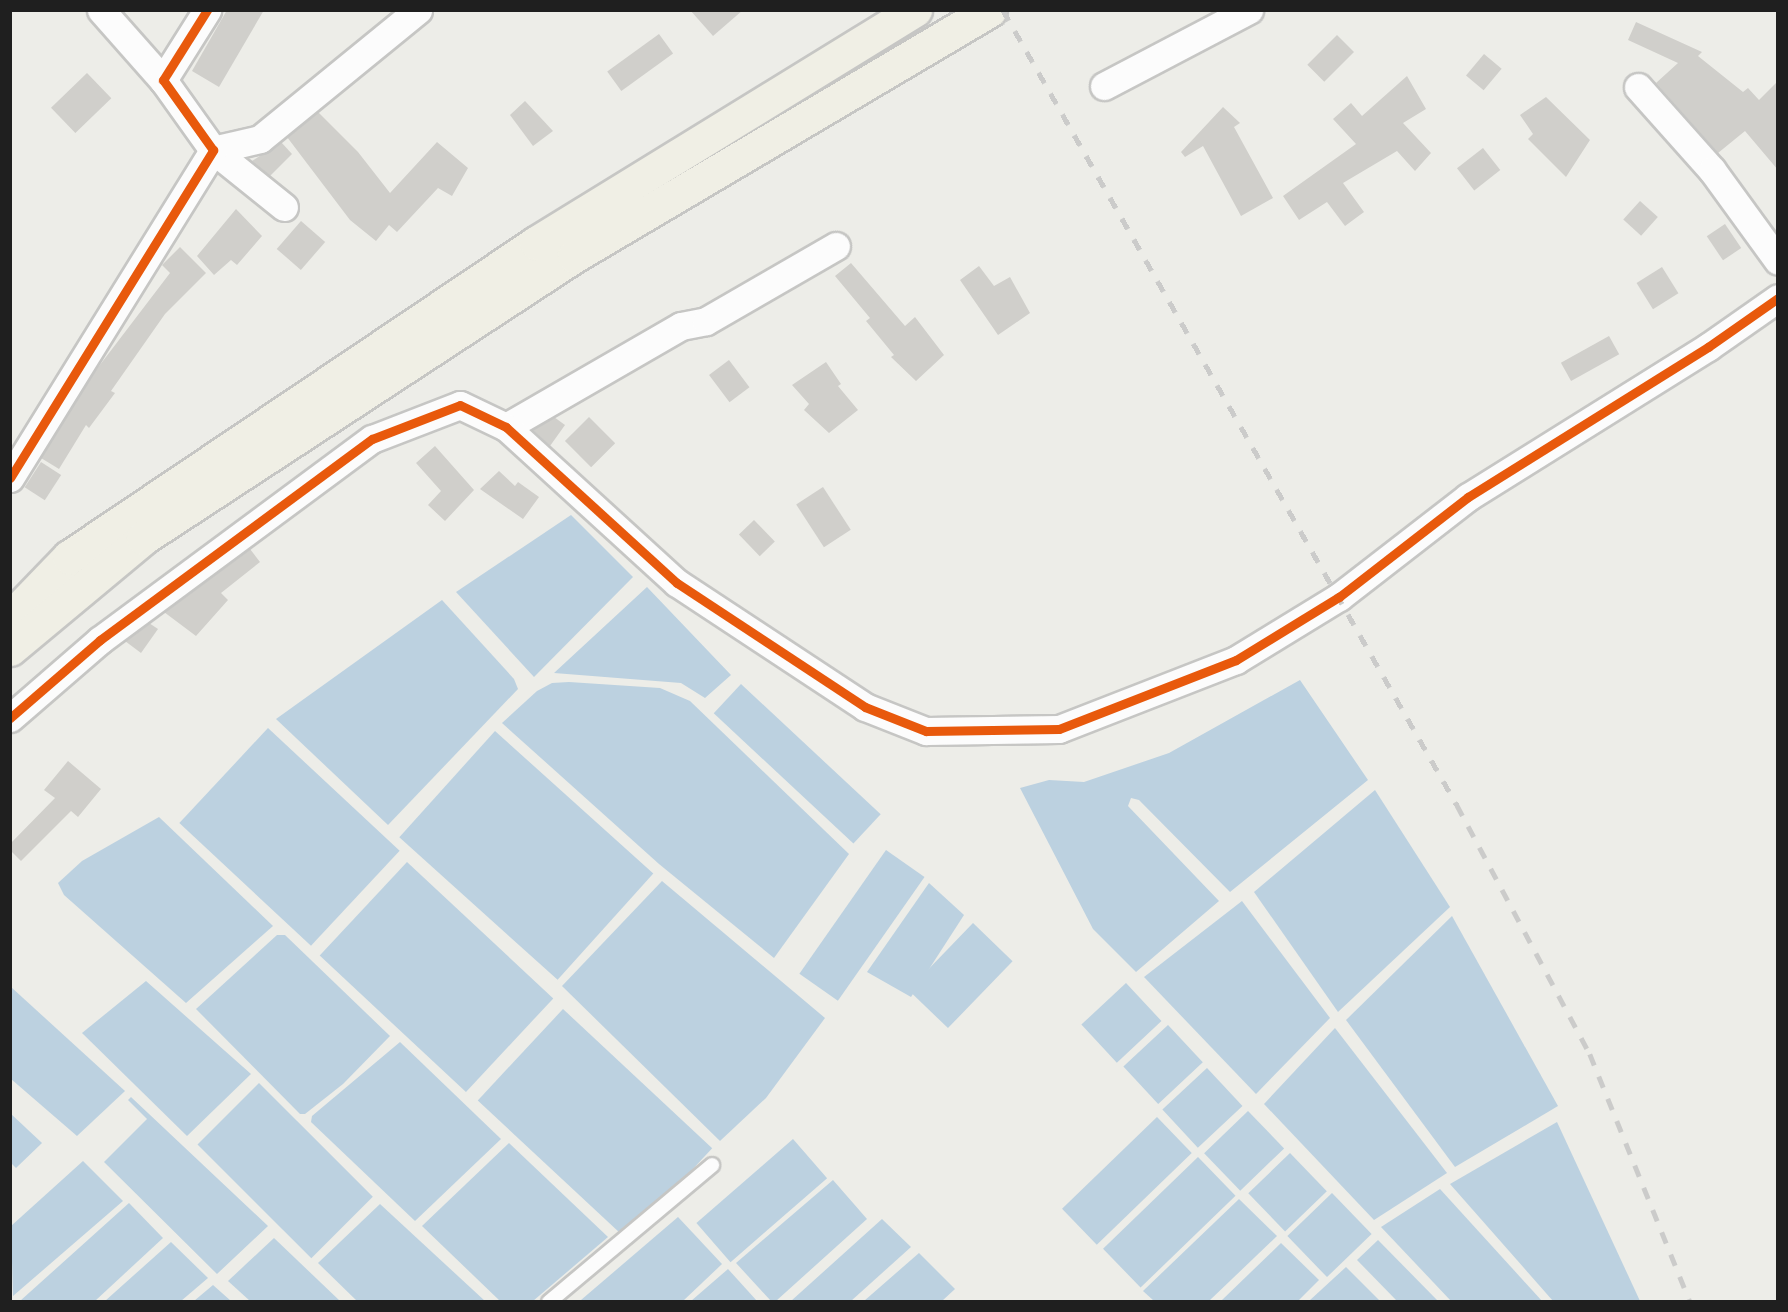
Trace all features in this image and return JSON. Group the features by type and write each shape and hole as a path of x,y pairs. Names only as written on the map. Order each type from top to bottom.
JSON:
{"main road":[{"path":"10,618 69,556 526,249 915,10"},
{"path":"10,649 143,538 554,269 983,14"}],"street":[{"path":"101,10 163,80 213,150 284,207"},
{"path":"163,80 207,10"},
{"path":"10,478 213,150 260,139 418,10"},
{"path":"1104,86 1249,10"},
{"path":"1638,87 1712,170 1778,261"},
{"path":"506,427 681,326 706,321 836,246"},
{"path":"10,717 100,640 372,439 459,405 506,427 677,583 865,707 926,731 1059,729 1236,660 1339,597 1468,497 1708,347 1778,298"}],"lane":[{"path":"549,1302 711,1165"}],"water":[{"path":"571,515 633,577 534,677 456,592"},
{"path":"647,587 731,675 705,698 681,683 554,673"},
{"path":"442,600 514,679 518,689 388,825 276,719"},
{"path":"1300,680 1368,780 1230,892 1139,800 1131,798 1128,806 1219,901 1136,972 1093,929 1020,788 1049,780 1084,782 1169,753"},
{"path":"552,683 660,688 690,701 849,854 774,958 659,864 502,723 537,691"},
{"path":"741,684 881,814 853,844 714,713"},
{"path":"268,728 400,851 311,946 179,823"},
{"path":"495,731 653,874 558,980 399,837"},
{"path":"1375,790 1450,907 1338,1012 1254,892"},
{"path":"159,817 273,926 186,1003 64,895 58,883 82,861"},
{"path":"886,850 925,877 838,1001 799,974"},
{"path":"407,862 553,998 466,1092 320,956"},
{"path":"662,881 825,1018 766,1098 720,1141 562,986"},
{"path":"929,883 964,915 911,997 867,972"},
{"path":"1242,901 1330,1018 1256,1094 1144,977"},
{"path":"1452,916 1558,1106 1455,1167 1346,1020"},
{"path":"973,923 1013,961 948,1028 908,990"},
{"path":"277,935 285,935 390,1036 343,1084 305,1114 300,1114 196,1009"},
{"path":"146,981 251,1074 187,1136 82,1033"},
{"path":"1126,983 1161,1021 1117,1063 1081,1025"},
{"path":"11,987 125,1091 77,1136 11,1079"},
{"path":"563,1009 712,1148 627,1240 478,1100"},
{"path":"1168,1025 1203,1062 1158,1104 1123,1067"},
{"path":"1335,1028 1447,1173 1374,1220 1264,1104"},
{"path":"400,1042 501,1139 415,1221 311,1122 312,1116"},
{"path":"1207,1068 1242,1106 1198,1148 1162,1110"},
{"path":"259,1083 373,1197 311,1258 197,1145"},
{"path":"131,1097 268,1226 217,1274 104,1162 147,1119 128,1100"},
{"path":"1248,1111 1284,1148 1240,1191 1204,1153"},
{"path":"10,1113 42,1143 16,1168 11,1163"},
{"path":"1157,1117 1192,1153 1097,1245 1062,1209"},
{"path":"1557,1122 1640,1301 1553,1301 1450,1184"},
{"path":"793,1139 827,1178 731,1262 696,1223"},
{"path":"509,1143 608,1237 533,1301 500,1301 422,1226"},
{"path":"1290,1153 1327,1191 1285,1231 1248,1193"},
{"path":"1198,1157 1236,1196 1141,1288 1103,1249"},
{"path":"83,1161 123,1201 13,1296 11,1226"},
{"path":"833,1180 867,1219 776,1301 771,1301 736,1263"},
{"path":"1440,1189 1542,1301 1451,1301 1381,1227"},
{"path":"1332,1193 1372,1234 1327,1277 1287,1236"},
{"path":"1239,1199 1277,1236 1209,1301 1154,1301 1143,1291"},
{"path":"129,1203 163,1238 95,1301 20,1301"},
{"path":"380,1204 485,1301 357,1301 318,1263"},
{"path":"678,1217 722,1264 683,1301 581,1300"},
{"path":"882,1219 911,1247 851,1301 791,1301"},
{"path":"274,1238 340,1301 250,1301 228,1281"},
{"path":"1378,1240 1438,1301 1397,1301 1357,1260"},
{"path":"171,1242 208,1278 181,1301 105,1301"},
{"path":"1281,1243 1319,1280 1298,1301 1221,1301"},
{"path":"919,1253 955,1289 942,1301 864,1301"},
{"path":"1346,1267 1379,1300 1309,1301"},
{"path":"728,1269 757,1301 691,1301"},
{"path":"213,1285 231,1301 194,1301"}],"building":[{"path":"227,10 264,10 219,87 192,71"},
{"path":"690,10 743,10 713,36"},
{"path":"1636,22 1702,52 1698,56 1743,92 1748,88 1759,100 1778,81 1778,170 1745,131 1718,153 1656,83 1678,63 1628,40"},
{"path":"659,34 673,53 621,91 607,72"},
{"path":"1337,35 1354,52 1324,82 1307,65"},
{"path":"1484,54 1502,69 1484,90 1466,75"},
{"path":"87,73 111,98 75,133 51,108"},
{"path":"1407,76 1426,109 1403,123 1431,153 1415,171 1397,151 1343,183 1364,212 1345,226 1327,202 1299,220 1283,196 1356,144 1333,119 1351,103 1362,116"},
{"path":"1546,97 1590,140 1566,177 1528,139 1533,134 1520,115"},
{"path":"525,101 553,131 533,146 510,115"},
{"path":"1223,107 1240,123 1234,127 1273,198 1241,216 1203,146 1185,157 1181,152"},
{"path":"318,112 358,152 390,193 437,142 468,168 452,196 438,188 397,232 389,225 376,241 350,220 287,137"},
{"path":"281,142 292,154 270,176 252,161"},
{"path":"1483,148 1500,170 1474,190 1457,168"},
{"path":"1640,201 1658,217 1641,236 1623,220"},
{"path":"236,209 262,236 237,265 231,260 214,275 197,256"},
{"path":"301,221 325,242 301,270 277,249"},
{"path":"1725,224 1741,248 1723,260 1707,236"},
{"path":"180,247 206,273 165,314 111,391 115,393 89,428 86,425 59,469 41,458 93,374 170,273 162,265"},
{"path":"851,263 905,326 915,317 944,355 916,381 891,357 894,355 866,321 870,318 835,276"},
{"path":"979,266 994,286 1010,277 1030,313 998,335 960,280"},
{"path":"1662,267 1678,293 1653,309 1637,283"},
{"path":"1609,336 1619,354 1571,381 1561,363"},
{"path":"729,360 749,387 729,402 709,375"},
{"path":"826,362 841,384 838,386 858,410 829,433 804,410 809,404 792,385"},
{"path":"554,417 565,425 550,446 533,430"},
{"path":"589,417 615,443 591,467 565,441"},
{"path":"435,446 474,490 445,521 428,505 441,491 416,463"},
{"path":"41,462 61,475 45,500 25,487"},
{"path":"499,471 515,486 518,482 539,497 523,519 480,489"},
{"path":"823,487 851,530 824,547 796,504"},
{"path":"754,520 775,542 760,556 739,535"},
{"path":"250,549 260,562 221,593 228,600 196,636 164,612"},
{"path":"149,623 158,629 141,653 125,641"},
{"path":"68,761 101,789 78,817 71,811 21,861 10,850 10,844 55,798 44,790"}],"railway":[{"path":"1003,10 1457,805 1590,1054 1690,1302"}],"cycle path":[{"path":"10,478 213,150 163,80 207,10"},
{"path":"10,718 100,640 372,439 460,405 506,427 677,583 865,707 926,731 1059,729 1236,660 1339,597 1468,497 1708,347 1778,298"}]}
